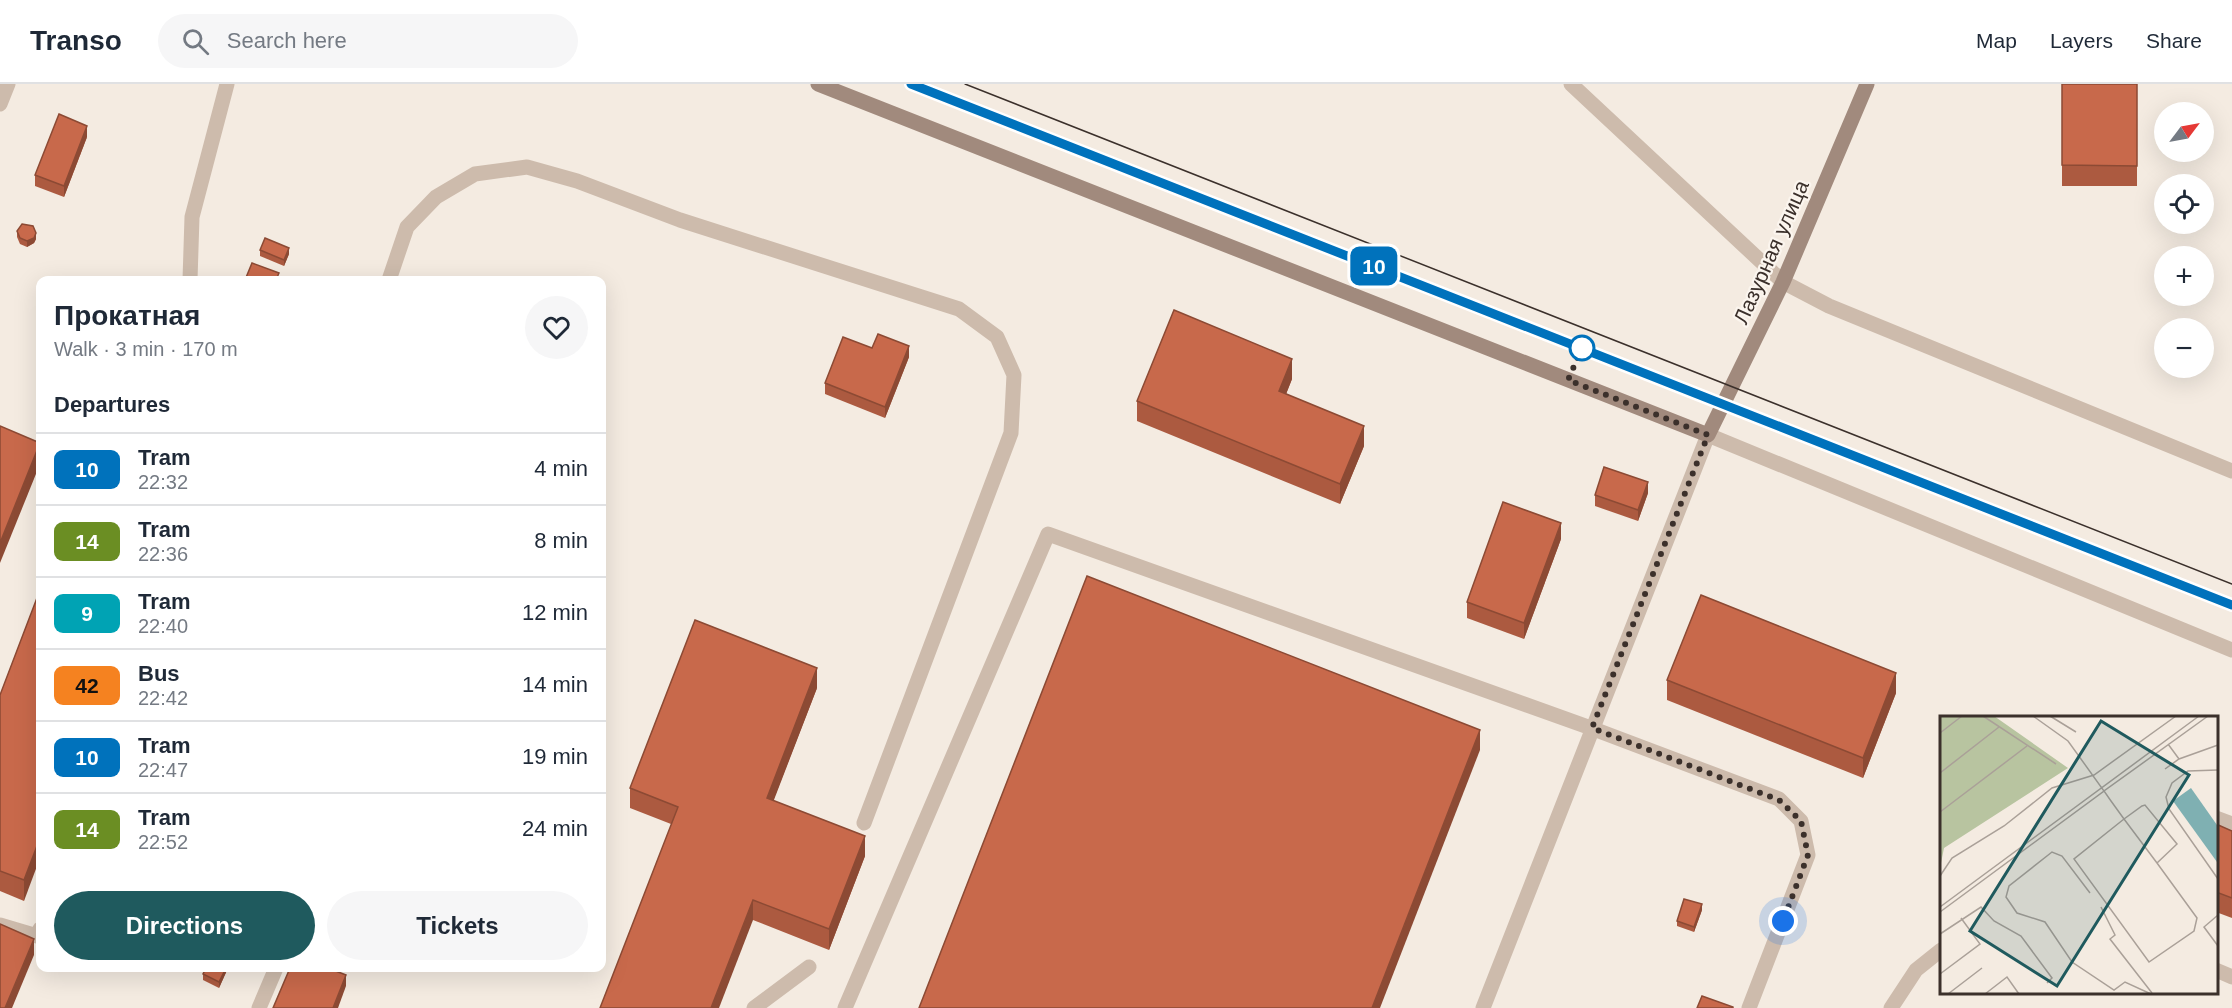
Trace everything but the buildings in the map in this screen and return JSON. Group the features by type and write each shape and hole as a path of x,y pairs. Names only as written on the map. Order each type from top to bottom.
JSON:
{"main road":[{"path":"818,84 1708,435"},
{"name":"Лазурная улица","path":"1708,435 1783,282 1867,84"}],"street":[{"path":"0,104 9,84"},
{"path":"190,276 192,217 227,84"},
{"path":"1571,84 1783,282 1829,306 2232,471"},
{"path":"390,276 407,227 436,197 476,174 527,167 577,181 680,220 958,309 997,337 1014,375 1011,433 864,823"},
{"path":"1483,1008 1708,435 2232,650"},
{"path":"844,1008 1048,534 1592,728 1779,800 1801,821 1808,855 1749,1008"},
{"path":"2217,818 2232,824"},
{"path":"0,925 36,935"},
{"path":"1891,1008 1916,970 1940,951"},
{"path":"754,1008 809,967"},
{"path":"2217,970 2232,977"},
{"path":"259,1008 274,972"}],"tram line":[{"path":"911,84 2232,605"},
{"name":"10","path":"911,84 2232,605"},
{"path":"965,84 2232,584"}],"route":[{"path":"1582,348 1568,380 1708,435 1592,728 1779,800 1801,821 1808,855 1783,921"}]}
